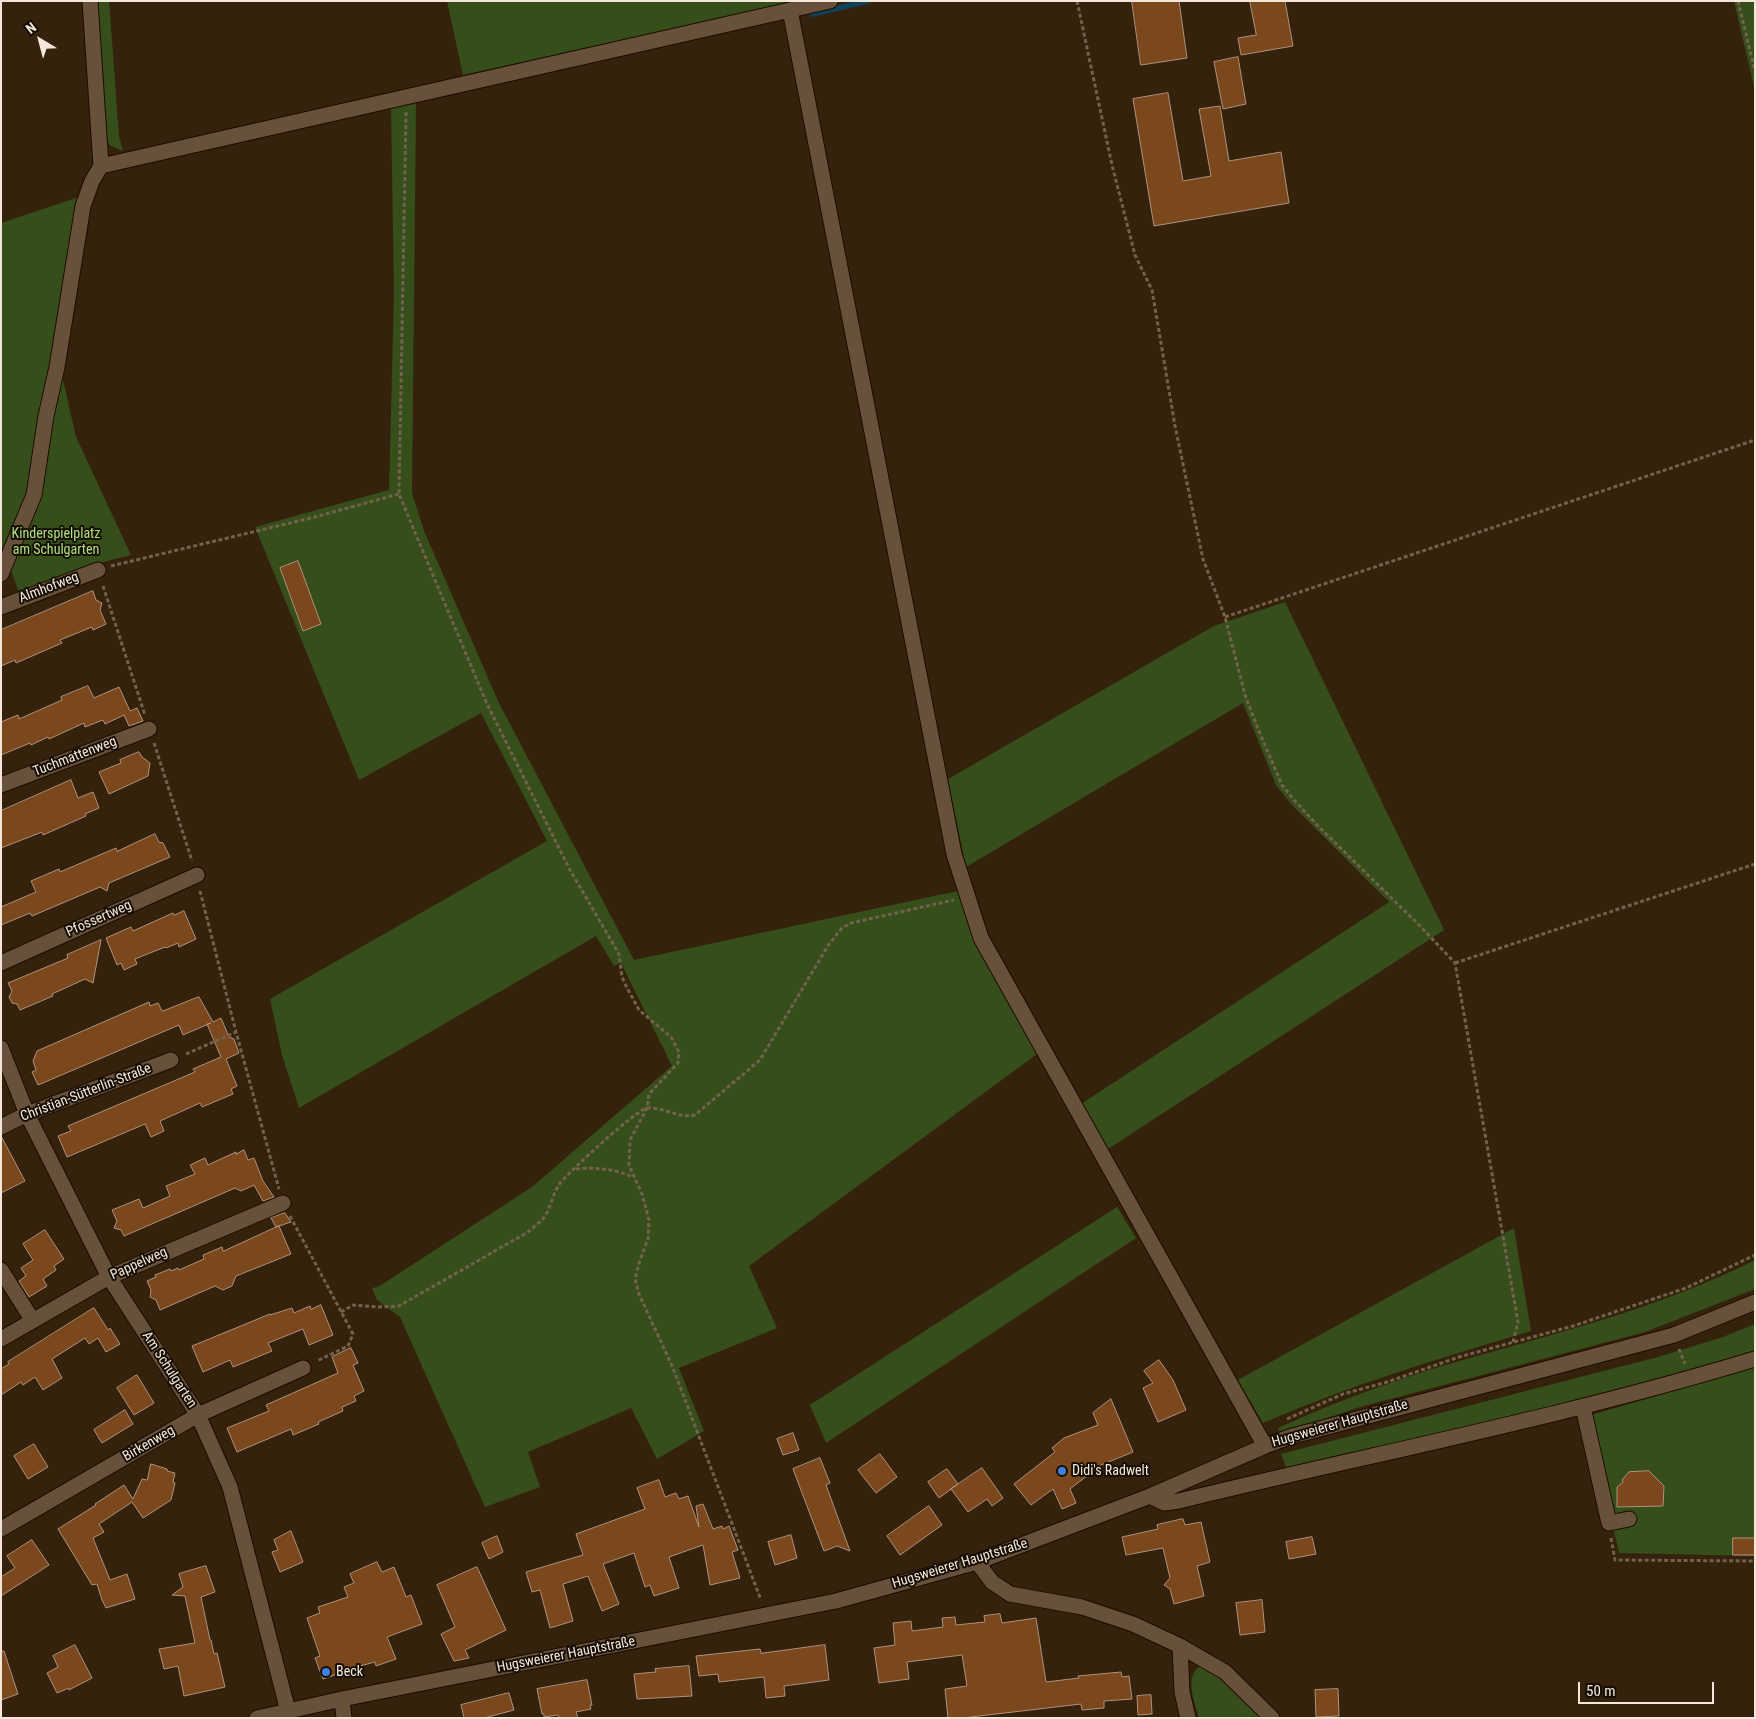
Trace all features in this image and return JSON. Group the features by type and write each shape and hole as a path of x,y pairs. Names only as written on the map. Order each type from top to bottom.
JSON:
{"street":[{"path":"1,574 34,495 83,206 92,181 101,166 90,1"},
{"path":"101,166 830,1"},
{"path":"790,10 954,854 967,897 981,938 1261,1440"},
{"name":"Almhofweg","path":"1,607 98,570"},
{"name":"Tuchmattenweg","path":"1,785 149,729"},
{"name":"Pfossertweg","path":"1,963 196,875"},
{"name":"Am Schulgarten","path":"1,1048 27,1114 109,1277 198,1416 230,1487 288,1711"},
{"name":"Christian-Sütterlin-Straße","path":"1,1127 27,1114 171,1060"},
{"name":"Pappelweg","path":"1,1339 109,1277 283,1203"},
{"path":"1,1270 33,1321"},
{"name":"Hugsweierer Hauptstraße","path":"257,1718 342,1699 836,1601 977,1562 1150,1496 1261,1440 1289,1437 1674,1335 1755,1302"},
{"path":"1150,1496 1164,1503 1178,1501 1583,1407 1755,1358"},
{"name":"Birkenweg","path":"1,1529 198,1416 303,1368"},
{"path":"1583,1407 1609,1523 1629,1519"},
{"path":"977,1562 992,1582 1010,1594 1082,1608 1133,1624 1180,1646 1225,1672 1272,1718"},
{"path":"1180,1646 1182,1692 1188,1718"},
{"path":"342,1699 344,1718"}],"path":[{"path":"1076,1 1112,165 1135,255 1152,290 1175,426 1203,559 1225,617 1245,695 1282,784 1294,800 1455,963 1518,1322 1513,1342"},
{"path":"1738,1 1755,71"},
{"path":"407,96 400,494 487,704 570,870 619,954 622,977 626,986 639,1010 672,1037 680,1052 678,1063 649,1094 647,1108 630,1140 629,1165 642,1194 649,1220 648,1239 635,1278 639,1294 672,1368 766,1615"},
{"path":"1225,617 1755,440"},
{"path":"303,1368 348,1346 353,1334 283,1203 236,1032 196,875 98,570 311,518 400,494"},
{"path":"1455,963 1755,864"},
{"path":"341,1312 354,1305 399,1306 528,1232 543,1219 551,1198 561,1182 638,1112 647,1108 686,1117 696,1115 760,1060 829,944 842,928 851,923 967,897"},
{"path":"171,1060 236,1032"},
{"path":"575,1169 593,1167 607,1169 634,1178"},
{"path":"1261,1440 1272,1426 1343,1394 1513,1342 1573,1326 1686,1288 1755,1255"},
{"path":"1674,1335 1690,1378"},
{"path":"1609,1523 1615,1560 1755,1562"}],"green space":[{"path":"94,1 109,1 119,136 123,151 110,145 103,136"},
{"path":"447,1 788,1 772,7 463,75"},
{"path":"1734,1 1755,1 1755,91"},
{"path":"416,101 412,493 424,531 499,703 634,960 958,891 974,940 1037,1054 749,1266 777,1328 679,1368 704,1431 657,1459 631,1408 528,1452 540,1487 485,1507 400,1317 377,1300 372,1288 378,1287 532,1187 672,1066 621,963 614,966 596,936 299,1108 282,1055 270,999 547,841 481,713 359,780 255,527 389,490 394,294 391,106"},
{"path":"82,196 29,498 1,556 1,223"},
{"name":"Kinderspielplatz am Schulgarten","path":"60,367 76,437 131,555 99,563 19,592 11,570 12,560"},
{"path":"1285,602 1444,930 1108,1149 1081,1104 1389,902 1291,804 1276,785 1243,703 966,867 948,779 1214,626"},
{"path":"1117,1207 1136,1238 826,1443 810,1405"},
{"path":"1514,1228 1531,1331 1362,1384 1263,1423 1238,1380"},
{"path":"1755,1260 1755,1289 1645,1332 1360,1407 1280,1434 1278,1428 1362,1393 1427,1371 1643,1307 1681,1293"},
{"path":"1755,1324 1755,1352 1646,1386 1287,1469 1281,1454 1658,1357 1723,1337"},
{"path":"1755,1367 1755,1556 1619,1553 1588,1416"},
{"path":"1201,1665 1237,1689 1266,1718 1199,1718 1191,1683 1196,1670"}],"building":[{"path":"1132,1 1179,1 1187,58 1141,65"},
{"path":"1250,1 1285,1 1293,46 1241,55 1238,38 1256,35"},
{"path":"1238,57 1246,104 1223,109 1214,62"},
{"path":"1168,93 1183,181 1211,176 1199,109 1220,106 1229,161 1281,152 1289,203 1154,226 1133,99"},
{"path":"298,561 321,624 303,631 280,568"},
{"path":"93,591 96,600 102,603 100,610 106,624 93,630 92,627 60,640 62,643 16,663 15,660 1,666 1,630"},
{"path":"88,686 94,698 119,687 130,711 137,708 143,721 129,726 124,715 105,724 103,720 85,727 84,723 49,739 48,737 31,745 30,743 1,755 1,722 18,715 19,719 62,700 61,697"},
{"path":"139,752 150,763 148,776 109,794 99,772 121,763 120,760"},
{"path":"71,780 78,798 93,792 99,808 85,814 86,816 43,835 42,832 1,848 1,811"},
{"path":"155,834 159,842 163,843 170,857 109,883 107,891 100,887 32,916 30,913 1,925 1,907 36,892 31,881 59,869 60,872 116,848 117,851"},
{"path":"184,911 196,939 179,947 178,943 135,959 137,964 124,970 121,963 117,965 106,938 131,927 133,931 173,913 174,915"},
{"path":"101,940 93,983 85,979 52,994 53,996 20,1010 17,1004 12,1003 9,997 12,991 8,983 68,958 67,955"},
{"path":"199,997 213,1022 221,1018 229,1037 234,1039 239,1053 226,1059 237,1086 231,1089 233,1094 202,1107 200,1103 160,1121 164,1131 151,1137 145,1124 67,1157 58,1136 71,1131 68,1126 195,1072 193,1069 221,1057 207,1025 183,1035 179,1025 38,1085 32,1072 36,1070 33,1061 37,1051 149,1002 150,1006 158,1003 162,1011"},
{"path":"1,1136 25,1181 1,1193"},
{"path":"244,1150 248,1160 254,1158 263,1181 274,1197 263,1201 254,1185 241,1191 235,1188 124,1236 121,1230 114,1228 117,1221 112,1210 139,1199 143,1208 170,1196 166,1186 195,1174 190,1165 205,1158 208,1165"},
{"path":"285,1213 291,1222 276,1227 271,1218"},
{"path":"279,1226 291,1254 236,1276 232,1286 223,1290 215,1286 160,1310 156,1300 150,1297 151,1290 147,1281 156,1277 155,1275 170,1269 171,1271 178,1268 179,1270 204,1259 203,1255 222,1247 223,1251"},
{"path":"45,1230 64,1259 54,1266 56,1270 43,1279 47,1286 29,1297 19,1281 26,1276 21,1268 33,1260 23,1244"},
{"path":"321,1305 333,1335 309,1345 303,1329 268,1343 272,1351 233,1367 230,1360 203,1372 192,1346 270,1314 292,1308 294,1313 310,1306 311,1309"},
{"path":"94,1308 108,1330 110,1328 120,1344 106,1352 98,1338 89,1344 85,1338 52,1359 62,1378 43,1390 35,1377 23,1385 21,1382 1,1395 1,1369 9,1364 8,1362"},
{"path":"351,1348 358,1363 353,1365 364,1391 354,1396 356,1401 342,1407 343,1411 318,1422 319,1424 293,1435 291,1429 237,1452 227,1428 269,1411 266,1405 338,1373 332,1357"},
{"path":"1159,1360 1173,1380 1186,1410 1158,1422 1143,1388 1153,1383 1144,1371"},
{"path":"137,1375 154,1403 134,1415 117,1388"},
{"path":"1111,1399 1133,1452 1101,1465 1070,1489 1076,1503 1062,1509 1053,1489 1031,1505 1014,1484 1055,1452 1052,1448 1064,1438 1098,1425 1093,1413"},
{"path":"125,1410 133,1424 102,1443 94,1430"},
{"path":"793,1433 799,1450 783,1455 777,1439"},
{"path":"34,1444 48,1467 28,1479 14,1456"},
{"path":"880,1454 897,1477 876,1493 858,1470"},
{"path":"820,1458 830,1483 826,1485 850,1551 837,1546 824,1551 793,1469"},
{"path":"151,1464 175,1473 171,1500 143,1518 132,1502 99,1524 104,1532 93,1538 110,1580 127,1574 135,1599 106,1608 97,1584 92,1585 58,1529 124,1485 133,1499 142,1479 147,1480"},
{"path":"982,1468 1003,1498 992,1506 987,1499 968,1512 951,1489"},
{"path":"947,1469 958,1484 939,1498 928,1482"},
{"path":"1649,1471 1664,1486 1663,1506 1617,1507 1617,1487 1623,1482 1622,1480 1629,1472"},
{"path":"659,1480 665,1497 676,1493 679,1499 688,1496 699,1527 696,1506 703,1504 713,1529 722,1526 723,1529 729,1526 738,1550 732,1552 740,1578 710,1585 703,1545 669,1557 679,1588 654,1596 650,1585 645,1587 634,1553 603,1564 619,1604 602,1611 588,1576 563,1584 573,1621 550,1628 540,1590 532,1592 526,1572 583,1555 576,1534 645,1509 637,1488"},
{"path":"929,1506 942,1525 900,1555 887,1536"},
{"path":"1183,1519 1185,1525 1201,1522 1210,1562 1197,1566 1204,1596 1174,1604 1170,1589 1164,1585 1170,1578 1163,1548 1126,1555 1122,1537 1158,1529 1157,1525"},
{"path":"291,1531 303,1562 280,1572 272,1552 278,1550 274,1540"},
{"path":"791,1535 797,1558 775,1565 768,1542"},
{"path":"497,1536 503,1552 489,1559 482,1543"},
{"path":"1312,1537 1316,1554 1289,1559 1286,1542"},
{"path":"1733,1538 1755,1538 1755,1555 1733,1555"},
{"path":"32,1540 49,1565 1,1596 1,1577 15,1568 7,1556"},
{"path":"377,1562 382,1572 394,1567 406,1597 411,1595 422,1624 387,1637 396,1659 376,1666 375,1662 360,1666 323,1679 315,1658 320,1656 307,1618 320,1613 318,1607 348,1597 344,1587 354,1583 350,1574"},
{"path":"206,1566 215,1592 201,1597 210,1640 214,1654 217,1653 225,1687 184,1696 178,1666 164,1669 159,1649 195,1643 185,1596 172,1595 183,1587 179,1574"},
{"path":"477,1567 506,1630 465,1650 469,1658 454,1661 441,1634 455,1627 437,1585"},
{"path":"1262,1600 1265,1632 1240,1635 1236,1603"},
{"path":"1000,1614 1002,1623 1036,1618 1046,1682 1079,1678 1078,1676 1121,1672 1122,1677 1129,1676 1132,1699 1104,1701 1104,1708 1082,1710 1081,1704 948,1718 945,1689 967,1686 962,1655 907,1662 909,1679 879,1683 874,1648 895,1645 893,1623 911,1621 912,1631 943,1627 942,1618 955,1617 956,1625 985,1622 984,1616"},
{"path":"75,1645 92,1678 69,1690 69,1688 57,1693 47,1673 58,1667 53,1656"},
{"path":"825,1645 829,1680 784,1686 785,1696 766,1698 764,1677 719,1682 718,1674 699,1676 696,1656 760,1649 761,1653"},
{"path":"1,1651 4,1651 18,1694 1,1700"},
{"path":"689,1666 692,1696 637,1699 634,1674 656,1672 655,1669"},
{"path":"587,1680 592,1705 590,1705 591,1709 576,1712 578,1718 559,1718 558,1715 544,1717 537,1689"},
{"path":"1338,1689 1339,1716 1316,1717 1315,1690"},
{"path":"509,1693 514,1710 484,1718 464,1718 461,1705"},
{"path":"1151,1695 1152,1714 1138,1715 1137,1696"}],"waterway":[{"path":"813,14 868,1"}],"place":[{"name":"Didi's Radwelt","path":"1062,1471"},
{"name":"Beck","path":"326,1672"}]}
